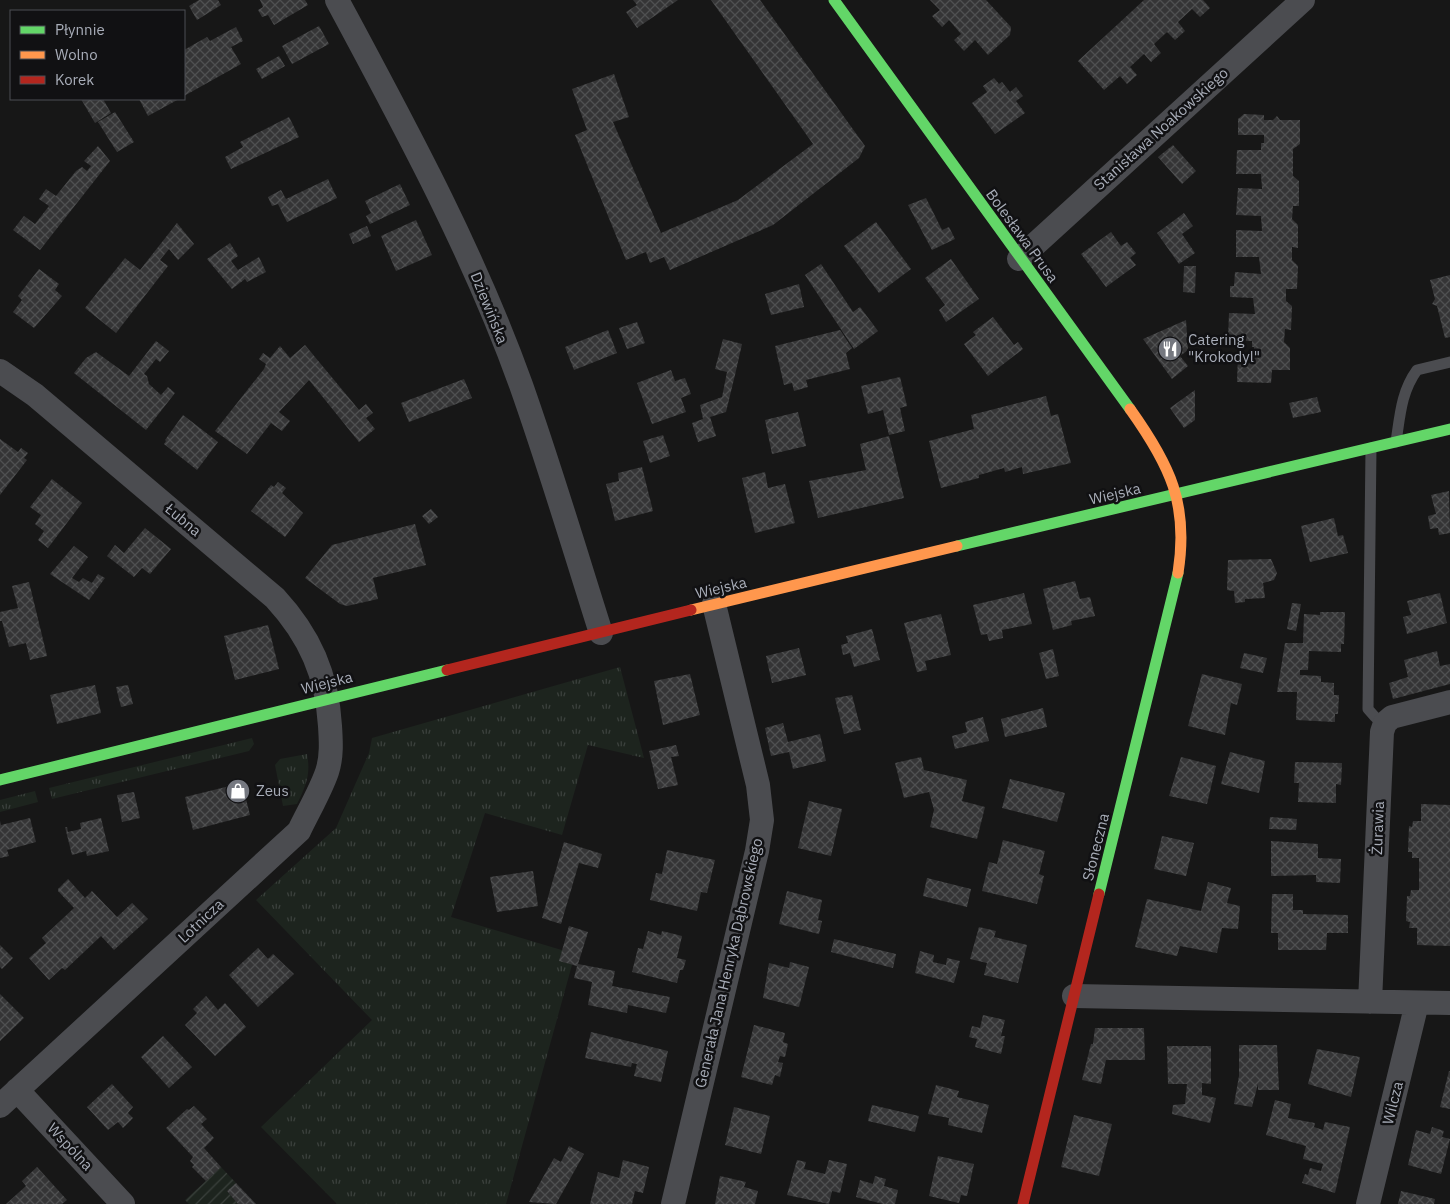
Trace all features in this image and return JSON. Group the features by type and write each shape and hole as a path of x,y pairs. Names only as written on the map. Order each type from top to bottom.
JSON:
{"street":[{"name":"Dziewińska","path":"337,0 416,146 474,272 520,384 601,633"},
{"name":"Bolesława Prusa","path":"834,0 1148,434 1164,461 1178,495"},
{"name":"Stanisława Noakowskiego","path":"1019,258 1303,0"},
{"name":"Łubna","path":"0,371 36,395 275,598 295,620 313,650 329,698"},
{"name":"Wiejska","path":"0,780 714,604 1450,429"},
{"name":"Słoneczna","path":"1023,1204 1176,584 1181,558 1182,530 1182,514 1178,495"},
{"name":"Generała Jana Henryka Dąbrowskiego","path":"673,1204 757,852 762,820 758,785 714,604"},
{"name":"Lotnicza","path":"0,1106 299,831 328,771 332,744 329,698"},
{"path":"1385,723 1392,717 1450,702"},
{"name":"Żurawia","path":"1370,1002 1382,732 1385,723"},
{"path":"1074,996 1450,1004"},
{"name":"Wilcza","path":"1368,1204 1417,1003"},
{"name":"Wspólna","path":"17,1090 123,1204"}],"lane":[{"path":"1396,442 1402,399 1409,381 1417,370 1450,362"},
{"path":"1371,448 1368,710 1385,723"}],"green space":[{"path":"620,667 644,758 588,745 562,835 485,813 451,917 575,954 506,1204 337,1204 261,1127 372,1020 256,900 336,828 369,753 372,738"},
{"path":"252,738 254,744 249,751 52,799 49,788"},
{"path":"307,754 308,774 300,798 297,804 283,806 275,765 280,759"},
{"path":"35,791 38,802 0,812 0,800"},
{"path":"221,1167 236,1183 227,1191 238,1204 189,1204 185,1200"}],"building":[{"path":"199,0 218,0 221,5 197,20 189,6"},
{"path":"260,0 305,0 308,5 274,25 268,15 262,17 258,10 263,7"},
{"path":"633,0 678,0 637,28 626,12 637,5"},
{"path":"711,0 760,0 865,146 859,158 773,225 670,270 664,257 650,263 646,252 626,260 575,135 587,130 572,89 614,74 629,117 613,122 661,233 738,200 813,144"},
{"path":"930,0 986,0 1011,27 1010,35 988,55 975,40 964,51 954,40 961,34 949,20 942,27 932,16 940,10"},
{"path":"1144,0 1203,0 1210,8 1200,17 1192,9 1178,22 1185,31 1175,40 1167,32 1154,44 1161,53 1151,62 1144,54 1130,67 1137,75 1127,84 1120,76 1104,90 1078,61"},
{"path":"319,26 329,44 292,64 282,46"},
{"path":"236,27 243,41 231,47 241,64 185,95 185,49 207,37 210,41"},
{"path":"279,56 285,66 262,79 256,69"},
{"path":"994,78 999,84 1002,82 1010,92 1016,87 1023,96 1016,101 1025,113 995,134 972,103 987,92 983,86"},
{"path":"82,100 104,100 111,113 95,123"},
{"path":"140,100 177,100 148,116"},
{"path":"115,112 134,142 117,152 98,122"},
{"path":"1244,114 1264,115 1264,120 1273,120 1277,116 1280,120 1300,120 1300,144 1293,149 1293,176 1299,181 1299,206 1293,206 1292,219 1298,225 1298,248 1292,247 1292,260 1298,266 1297,289 1286,289 1286,301 1292,306 1291,330 1285,329 1284,342 1290,348 1290,370 1272,370 1271,383 1237,382 1238,354 1254,355 1254,347 1252,347 1252,341 1228,340 1229,313 1255,314 1253,298 1230,297 1230,286 1234,286 1235,272 1261,274 1259,257 1236,257 1236,230 1262,231 1261,216 1236,215 1238,188 1262,189 1261,174 1236,174 1237,150 1261,150 1261,143 1264,143 1264,135 1238,135 1238,119"},
{"path":"289,117 299,137 231,169 225,157 243,147 240,142"},
{"path":"1173,145 1196,171 1182,184 1158,157"},
{"path":"98,146 110,161 40,250 13,230 24,216 35,224 49,206 39,199 46,189 56,196 76,171 82,167 87,171 91,166 84,161"},
{"path":"328,179 337,198 287,222 278,204 272,206 268,197 281,190 286,199"},
{"path":"400,184 410,205 370,224 366,216 371,213 365,201"},
{"path":"926,198 942,230 949,227 955,239 932,250 908,205"},
{"path":"1184,213 1193,226 1182,234 1195,253 1179,264 1157,233"},
{"path":"416,220 432,255 396,271 381,236"},
{"path":"876,222 911,269 879,293 844,246"},
{"path":"177,223 194,244 178,260 169,249 160,260 168,266 116,333 85,308 125,258 140,270"},
{"path":"367,226 371,236 353,244 349,234"},
{"path":"1111,232 1121,246 1127,242 1136,253 1130,258 1136,265 1106,287 1081,254"},
{"path":"230,243 238,256 231,261 238,270 259,257 266,272 247,282 245,279 232,289 207,259"},
{"path":"951,259 979,299 946,322 939,310 945,305 925,278"},
{"path":"821,264 853,312 860,307 878,331 854,349 805,275"},
{"path":"1184,266 1196,266 1195,293 1183,292"},
{"path":"39,269 59,284 55,290 62,296 34,328 13,312 22,300 18,296"},
{"path":"1450,275 1450,337 1445,338 1437,306 1432,304 1435,299 1430,280"},
{"path":"799,284 804,307 771,315 765,294"},
{"path":"993,317 1014,345 1018,342 1023,349 988,376 964,344 976,335 973,332"},
{"path":"1186,320 1188,350 1180,356 1188,366 1172,379 1143,339"},
{"path":"637,322 645,343 627,349 619,328"},
{"path":"608,330 617,353 574,370 565,347"},
{"path":"840,330 852,348 846,353 850,369 806,380 808,387 794,391 792,383 784,385 775,346"},
{"path":"723,339 742,344 735,375 726,412 710,417 716,436 698,442 692,423 703,419 700,405 722,397 727,372 715,369"},
{"path":"156,341 169,351 160,362 156,359 144,374 147,376 149,384 161,395 168,387 175,393 146,430 74,373 86,358 96,352 129,376"},
{"path":"305,345 359,410 366,404 373,413 366,418 375,429 359,442 309,380 279,412 290,421 282,431 271,423 247,454 215,431 264,369 266,364 259,359 263,353 270,358 280,346 290,358"},
{"path":"671,370 675,381 685,378 691,394 681,398 686,412 652,424 637,383"},
{"path":"900,377 907,406 900,408 905,431 889,435 883,410 868,414 861,386"},
{"path":"464,379 472,398 409,422 401,403"},
{"path":"1195,390 1195,420 1184,428 1170,408"},
{"path":"1046,396 1051,416 1058,414 1071,463 1023,474 1022,467 1005,472 1004,468 979,475 979,478 941,488 929,441 974,429 971,415"},
{"path":"1317,397 1321,412 1293,418 1289,403"},
{"path":"798,412 806,446 772,454 765,420"},
{"path":"183,415 218,442 197,470 164,444"},
{"path":"663,435 670,456 650,463 643,441"},
{"path":"889,436 904,498 818,518 809,481 866,470 860,444"},
{"path":"0,439 18,452 21,448 28,453 24,458 27,460 0,495"},
{"path":"642,467 653,511 615,521 606,484 619,481 618,473"},
{"path":"765,472 768,488 785,484 795,523 755,533 742,478"},
{"path":"52,479 82,503 48,548 38,540 44,531 35,524 41,515 30,507"},
{"path":"278,482 286,488 282,493 303,513 285,537 251,511 271,485 274,487"},
{"path":"1449,491 1450,533 1439,535 1438,528 1430,529 1428,516 1436,514 1431,495"},
{"path":"431,509 438,517 429,524 422,516"},
{"path":"1334,518 1338,536 1343,535 1348,553 1310,562 1301,526"},
{"path":"415,524 426,565 373,578 378,599 347,606 340,604 305,578 332,545"},
{"path":"145,528 171,549 150,574 142,568 134,577 107,556 115,545 124,553"},
{"path":"74,546 88,557 72,578 79,582 83,578 92,583 98,574 105,578 89,600 50,574"},
{"path":"1271,559 1277,573 1274,580 1263,583 1265,598 1245,599 1245,602 1235,603 1234,591 1227,590 1228,560"},
{"path":"1075,581 1080,599 1090,597 1095,616 1071,621 1072,625 1053,630 1043,589"},
{"path":"29,582 47,656 30,660 26,643 9,647 2,621 0,621 0,612 18,608 12,586"},
{"path":"1024,593 1032,624 1002,630 1003,638 989,641 987,634 981,635 973,605"},
{"path":"1440,593 1447,623 1407,634 1403,617 1411,615 1407,601"},
{"path":"1292,603 1301,604 1296,631 1287,629"},
{"path":"1320,612 1345,612 1344,644 1341,644 1341,652 1309,651 1308,670 1300,670 1300,675 1321,676 1321,682 1334,683 1334,695 1339,695 1338,714 1335,714 1335,722 1296,720 1297,692 1277,692 1285,643 1303,643 1304,614 1320,615"},
{"path":"941,614 951,655 925,661 927,670 917,672 904,623"},
{"path":"268,625 279,669 235,680 224,636"},
{"path":"872,629 880,660 854,667 850,653 843,655 841,645 848,643 846,636"},
{"path":"799,648 806,675 772,683 766,656"},
{"path":"1053,649 1059,676 1046,679 1039,653"},
{"path":"1437,651 1440,666 1450,664 1450,684 1393,699 1389,683 1408,677 1404,660"},
{"path":"1244,653 1267,658 1263,673 1240,668"},
{"path":"690,674 700,715 663,725 654,681"},
{"path":"1202,674 1242,684 1237,705 1231,703 1225,735 1188,726"},
{"path":"95,685 101,713 57,724 50,695"},
{"path":"128,685 133,704 121,707 116,687"},
{"path":"852,695 861,730 844,734 835,698"},
{"path":"1043,708 1047,727 1005,737 1001,719"},
{"path":"983,717 989,741 955,749 952,736 967,732 965,722"},
{"path":"783,723 788,742 820,734 826,761 793,769 789,752 771,756 765,728"},
{"path":"676,745 679,756 671,757 678,785 658,789 649,751"},
{"path":"1230,752 1265,761 1259,793 1221,784"},
{"path":"921,757 924,770 967,780 962,801 985,807 977,839 930,827 934,810 929,792 904,798 895,763"},
{"path":"1181,757 1216,766 1207,804 1169,796"},
{"path":"1295,762 1342,763 1341,785 1336,784 1336,803 1298,802 1299,783 1294,783"},
{"path":"1010,779 1065,793 1057,822 1002,808"},
{"path":"242,783 250,815 193,830 185,797"},
{"path":"134,792 140,818 122,822 117,795"},
{"path":"809,801 842,809 831,856 798,848"},
{"path":"1421,804 1450,805 1450,946 1417,945 1417,928 1409,928 1410,922 1406,921 1407,896 1410,896 1411,890 1419,890 1419,858 1412,858 1412,852 1408,852 1409,826 1412,827 1413,821 1421,821"},
{"path":"1270,817 1297,819 1296,830 1269,829"},
{"path":"30,818 36,842 7,850 9,856 0,858 0,821 1,825"},
{"path":"101,818 109,851 87,856 86,851 72,855 65,827 67,827 68,832 81,829 80,823"},
{"path":"1162,836 1194,843 1186,876 1154,869"},
{"path":"1003,840 1045,851 1039,874 1044,876 1037,904 982,891 989,862 997,864"},
{"path":"1271,841 1318,844 1318,858 1341,859 1340,883 1316,882 1316,875 1271,876"},
{"path":"564,842 602,854 598,868 579,863 561,924 542,918"},
{"path":"667,850 715,860 707,893 701,892 697,911 650,900 656,873 662,874"},
{"path":"533,871 538,906 497,912 490,877"},
{"path":"927,878 971,889 967,907 923,896"},
{"path":"68,879 85,898 92,891 117,917 132,903 148,919 114,950 101,936 65,970 62,968 49,980 29,958 46,943 42,938 74,908 58,891"},
{"path":"1208,882 1231,888 1227,903 1240,906 1238,929 1222,928 1217,953 1180,946 1177,956 1135,947 1147,899 1201,911"},
{"path":"787,891 822,900 818,920 822,921 819,934 779,924"},
{"path":"1272,894 1293,894 1293,910 1303,910 1303,914 1348,915 1348,933 1327,933 1326,950 1278,950 1278,933 1271,933"},
{"path":"569,926 588,932 578,964 615,971 612,986 670,997 666,1013 628,1005 627,1013 588,1005 592,982 574,978 577,966 559,961"},
{"path":"979,927 996,931 994,937 1027,945 1018,983 984,975 987,963 970,959"},
{"path":"648,931 661,935 662,931 682,936 677,958 686,960 683,970 680,970 677,983 632,972 638,948 643,949"},
{"path":"834,939 896,954 893,968 831,952"},
{"path":"0,945 13,958 2,969 0,967"},
{"path":"258,948 268,959 273,954 294,974 258,1007 229,975"},
{"path":"920,951 934,955 933,962 946,965 947,958 960,961 954,983 915,973"},
{"path":"790,962 809,967 799,1007 763,998 769,963 789,968"},
{"path":"0,994 24,1018 0,1041"},
{"path":"206,996 218,1010 225,1003 246,1027 215,1056 185,1025 197,1013 193,1009"},
{"path":"983,1015 1005,1020 1001,1036 1005,1036 1001,1054 975,1047 977,1039 969,1037 972,1026 980,1028"},
{"path":"754,1025 785,1033 783,1042 788,1044 785,1057 780,1056 778,1062 783,1063 780,1077 775,1075 772,1085 741,1077"},
{"path":"1095,1028 1144,1028 1145,1060 1106,1060 1101,1084 1082,1080 1091,1044 1093,1044"},
{"path":"591,1032 668,1051 661,1082 634,1076 637,1064 632,1063 631,1067 585,1058"},
{"path":"163,1036 192,1067 169,1088 141,1057"},
{"path":"1239,1045 1277,1045 1279,1090 1258,1090 1258,1084 1252,1107 1234,1104 1239,1076"},
{"path":"1167,1046 1211,1046 1211,1084 1202,1083 1202,1095 1216,1098 1210,1123 1172,1114 1173,1105 1185,1104 1187,1084 1168,1084"},
{"path":"1317,1049 1360,1057 1351,1097 1308,1084"},
{"path":"1450,1071 1450,1109 1440,1107"},
{"path":"112,1084 133,1107 128,1113 133,1118 123,1128 118,1122 108,1130 87,1107"},
{"path":"936,1085 959,1091 957,1097 989,1105 982,1133 948,1125 949,1118 928,1114"},
{"path":"1275,1100 1291,1104 1288,1118 1315,1123 1314,1127 1323,1130 1325,1122 1350,1127 1335,1193 1302,1183 1305,1174 1308,1175 1310,1168 1321,1171 1323,1164 1303,1159 1306,1146 1266,1135"},
{"path":"872,1105 919,1116 915,1132 868,1121"},
{"path":"194,1106 207,1119 201,1124 214,1138 204,1148 221,1167 206,1181 192,1167 194,1165 190,1161 193,1157 166,1128 187,1109 189,1110"},
{"path":"734,1107 770,1116 761,1154 725,1145"},
{"path":"1074,1115 1112,1124 1099,1176 1061,1167"},
{"path":"1432,1127 1444,1131 1442,1137 1450,1139 1441,1174 1408,1165 1416,1130 1430,1134"},
{"path":"569,1146 584,1154 556,1204 529,1202 554,1158 561,1162"},
{"path":"938,1156 974,1164 967,1196 961,1195 959,1203 929,1196"},
{"path":"623,1160 649,1167 643,1193 635,1191 632,1204 590,1204 598,1172 619,1178"},
{"path":"797,1160 806,1162 804,1169 825,1174 829,1160 847,1164 840,1193 832,1191 829,1204 787,1195"},
{"path":"37,1167 67,1200 62,1204 6,1204 26,1186 22,1181"},
{"path":"720,1176 746,1182 744,1187 758,1191 755,1204 715,1204"},
{"path":"875,1176 886,1179 884,1186 898,1190 895,1204 883,1204 856,1197 860,1180 873,1184"},
{"path":"236,1183 256,1204 238,1204 227,1191"},
{"path":"1401,1191 1435,1199 1434,1204 1398,1204"}],"traffic: fast":[{"path":"834,0 1130,409"},
{"path":"957,546 1450,429"},
{"path":"1099,894 1178,573"},
{"path":"0,780 447,670"}],"traffic: slow":[{"path":"1130,409 1156,449 1166,467 1173,486 1181,526 1178,573"},
{"path":"691,610 957,546"}],"traffic: jam":[{"path":"447,670 691,610"},
{"path":"1023,1204 1099,894"}],"place":[{"name":"Catering \"Krokodyl\"","path":"1170,349"},
{"name":"Zeus","path":"238,791"}]}
